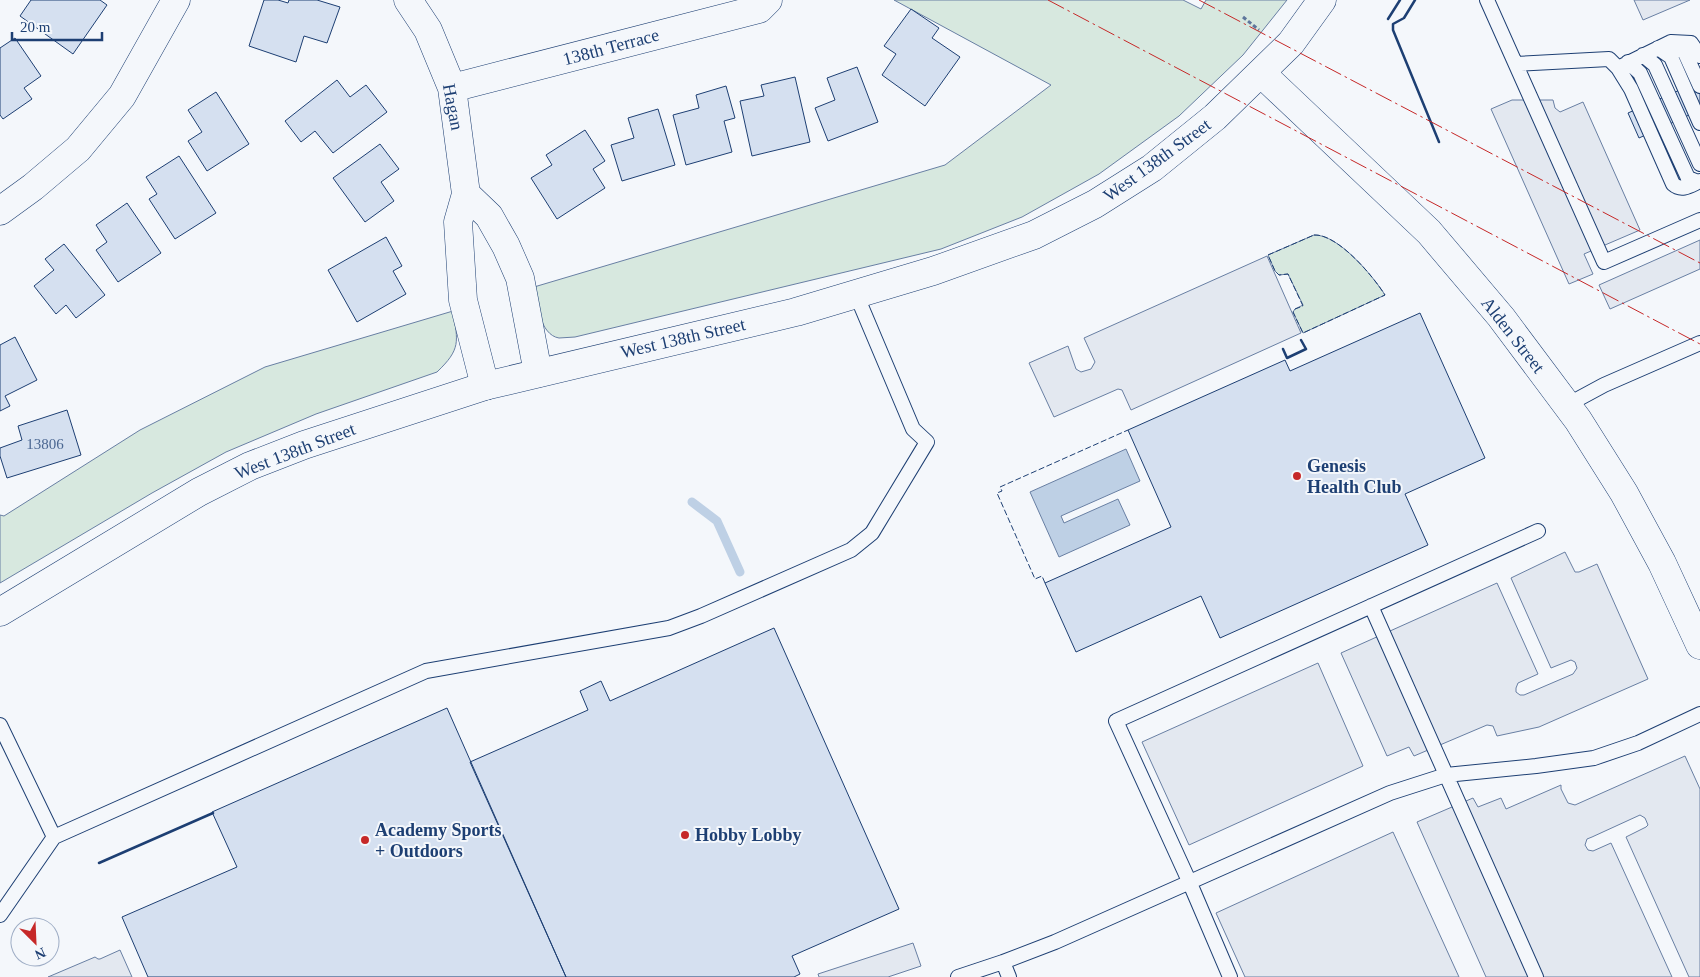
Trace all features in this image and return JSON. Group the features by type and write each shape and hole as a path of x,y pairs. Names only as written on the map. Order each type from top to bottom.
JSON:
{"street":[{"path":"0,211 33,187 78,149 122,96 176,0"},
{"name":"Hagan","path":"408,0 428,30 452,88 466,194 458,222 463,300 485,386"},
{"name":"138th Terrace","path":"452,88 759,8 768,0"},
{"name":"West 138th Street","path":"0,612 199,492 250,466 304,445 485,386 787,314 934,272 1034,235 1095,204 1152,168 1216,117 1291,43 1322,0"},
{"name":"Alden Street","path":"1261,73 1429,232 1501,317 1578,420 1624,493 1662,562 1700,645"},
{"path":"466,194 489,216 506,246 520,278 538,373"}],"lane":[{"path":"1487,0 1604,262 1700,220"},
{"path":"1623,65 1664,45 1691,43 1700,56"},
{"path":"1664,45 1685,53 1700,86"},
{"path":"1664,45 1700,123"},
{"path":"1643,55 1655,65 1700,164"},
{"path":"1516,64 1610,59 1640,73 1688,178 1699,182"},
{"path":"0,915 54,837 426,671 670,628 851,550 872,533 927,442 913,429 856,294"},
{"path":"1567,405 1604,385 1700,342"},
{"path":"1230,977 1189,881 1116,721 1538,531"},
{"path":"1371,606 1536,977"},
{"path":"958,977 1055,942 1390,793 1446,775 1594,758 1638,743 1700,714"},
{"path":"0,725 54,837"},
{"path":"1003,962 1009,977"}],"path":[{"path":"1243,17 1259,30"}],"shaded area":[{"path":"894,0 1183,0 1201,9 1206,0 1287,0 1243,55 1179,116 1099,174 1022,217 941,249 575,337 559,338 547,331 540,317 534,287 945,165 1051,85"},
{"path":"1634,0 1690,0 1643,20"},
{"path":"1512,100 1553,100 1555,108 1560,112 1583,102 1640,230 1584,254 1593,274 1569,284 1491,109"},
{"path":"1314,235 1334,241 1344,249 1364,267 1385,295 1303,333 1293,312 1303,305 1288,274 1279,275 1275,271 1268,255"},
{"path":"1700,240 1700,269 1610,309 1599,285"},
{"path":"1267,256 1301,333 1131,410 1122,390 1118,389 1054,417 1029,363 1068,346 1076,369 1081,372 1091,369 1095,362 1084,338"},
{"path":"453,311 456,344 450,357 437,372 316,414 226,452 152,493 0,583 0,515 4,516 140,430 265,367"},
{"path":"1565,552 1575,572 1597,564 1648,679 1539,727 1497,736 1493,726 1487,725 1414,756 1409,747 1387,756 1341,653 1497,583 1538,674 1518,683 1516,692 1524,695 1573,674 1577,668 1575,662 1571,660 1551,668 1511,578"},
{"path":"1318,663 1363,766 1189,845 1142,742"},
{"path":"1685,756 1700,789 1700,977 1689,977 1626,837 1648,825 1645,818 1640,815 1587,839 1585,845 1588,850 1593,851 1611,843 1672,977 1486,977 1417,822 1473,798 1478,807 1501,798 1506,809 1561,785 1568,803 1575,805"},
{"path":"1393,832 1459,977 1245,977 1216,913"},
{"path":"913,943 921,966 888,977 819,977 818,974"},
{"path":"120,950 132,977 48,977 95,957 100,959"}],"water":[{"path":"1126,449 1140,481 1061,516 1064,523 1118,499 1130,525 1059,557 1030,492"}],"building":[{"path":"31,0 100,0 107,5 73,54 20,16"},
{"path":"264,0 278,0 288,3 289,0 317,0 340,7 327,43 304,36 296,62 249,46"},
{"path":"911,9 939,28 932,38 960,57 925,106 882,75 896,54 884,46"},
{"path":"15,38 41,76 24,88 32,99 3,119 0,115 0,48"},
{"path":"857,67 878,122 828,141 815,108 835,100 827,78"},
{"path":"795,77 810,142 752,156 740,101 764,96 761,85"},
{"path":"337,80 350,97 366,85 387,112 333,153 315,131 301,142 285,121"},
{"path":"1700,81 1700,110 1639,138 1628,113"},
{"path":"726,86 735,118 724,121 732,152 686,165 673,115 699,108 696,95"},
{"path":"216,92 249,144 207,171 188,141 202,132 188,110"},
{"path":"658,109 675,165 622,181 611,145 634,138 628,118"},
{"path":"585,130 605,161 593,169 605,188 557,219 531,178 552,165 546,155"},
{"path":"380,144 399,169 381,182 394,201 365,222 333,178"},
{"path":"179,156 216,213 175,239 149,199 157,194 146,177"},
{"path":"127,203 161,253 118,282 96,250 107,242 96,225"},
{"path":"386,237 402,266 393,271 406,294 357,322 328,270"},
{"path":"64,244 105,295 76,318 66,305 56,314 34,286 54,270 45,259"},
{"name":"Genesis Health Club","path":"1420,313 1485,458 1405,494 1428,545 1220,638 1201,596 1076,652 1045,583 1171,527 1128,430 1285,360 1290,371"},
{"path":"15,337 37,380 5,396 10,406 0,411 0,345"},
{"path":"67,410 81,455 7,478 0,456 0,448 22,440 18,426"},
{"name":"Hobby Lobby","path":"774,628 899,909 792,956 800,974 794,977 566,977 470,762 588,710 580,691 601,681 610,701"},
{"name":"Academy Sports + Outdoors","path":"447,708 566,977 148,977 122,917 237,867 212,812"}],"waterway":[{"path":"692,502 717,521 740,572"}],"fence":[{"path":"1314,235 1334,241 1344,249 1364,267 1385,295 1303,333 1293,312 1295,309 1303,306 1288,274 1279,275 1275,271 1268,255 1314,235"},
{"path":"1045,583 1042,576 1035,579 997,493 1002,491 1000,487 1128,430"}],"wall":[{"path":"1388,19 1400,0"},
{"path":"1415,0 1404,18 1393,24 1393,30 1439,142"},
{"path":"1283,349 1287,358 1306,349 1301,340"},
{"path":"99,863 213,813"}],"power":[{"path":"1048,0 1700,344"},
{"path":"1199,0 1700,263"}],"place":[{"name":"Genesis Health Club","path":"1297,476"},
{"name":"Hobby Lobby","path":"685,835"},
{"name":"Academy Sports + Outdoors","path":"365,840"}]}
